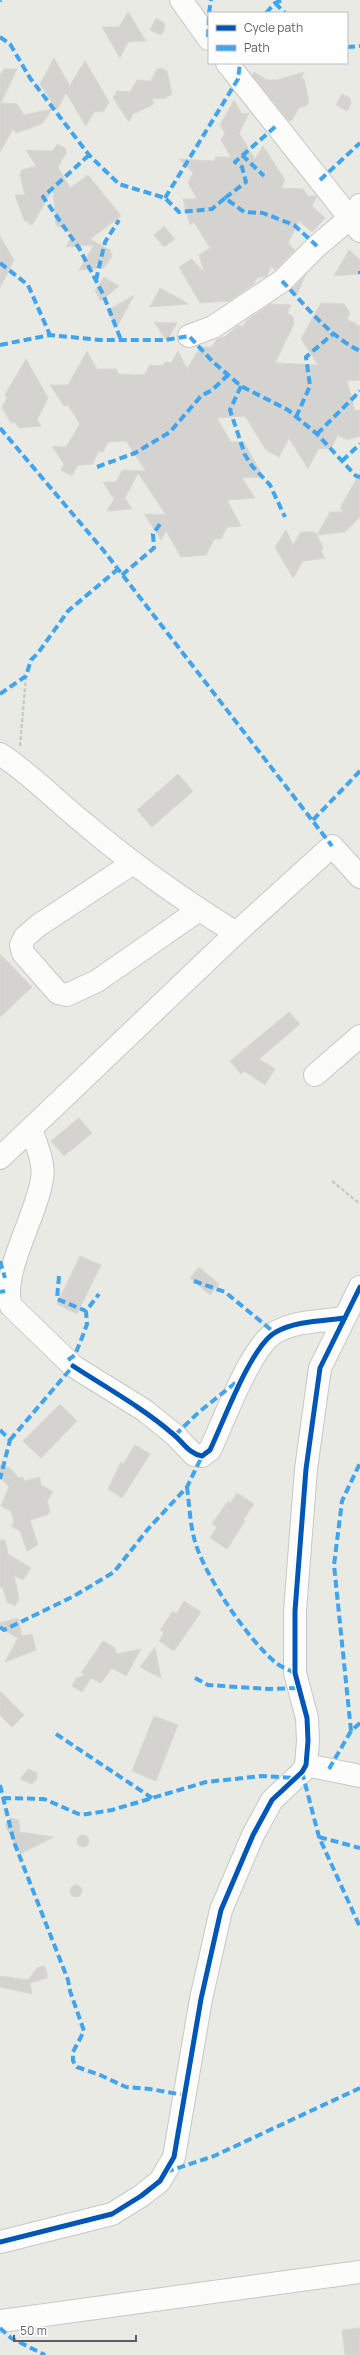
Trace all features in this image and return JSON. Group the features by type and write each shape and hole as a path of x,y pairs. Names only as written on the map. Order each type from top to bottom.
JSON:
{"street":[{"path":"181,0 208,38"},
{"path":"189,336 213,327 282,280 317,246 357,218 228,64"},
{"path":"0,754 18,766 84,824 133,863 199,910 236,932"},
{"path":"0,1158 236,932 332,846 360,877"},
{"path":"133,863 39,924 25,937 21,945 23,953 58,993 67,995 97,981 199,910"},
{"path":"315,1074 360,1036"},
{"path":"31,1129 42,1162 42,1180 6,1278 6,1299 11,1306 73,1366 144,1410 174,1435 194,1455 202,1456 210,1450 244,1376 265,1341 275,1333 290,1326 344,1318"},
{"path":"0,2242 112,2214 141,2196 166,2172 174,2157 201,1999 221,1910 253,1835 272,1800 302,1772 306,1765 308,1741 307,1718 295,1674 295,1611 306,1469 320,1368 360,1287"},
{"path":"306,1765 360,1776"},
{"path":"0,2322 360,2272"}],"path":[{"path":"18,766 26,676"},
{"path":"332,1181 360,1204"}],"building":[{"path":"128,12 146,41 128,42 120,58 102,27 119,27"},
{"path":"156,18 164,23 165,28 161,35 150,30"},
{"path":"54,58 70,85 85,61 109,102 104,111 94,112 86,126 66,93 57,110 40,84"},
{"path":"162,68 167,71 172,94 165,98 152,99 154,104 133,114 129,122 113,98 117,91 130,92 137,80 151,81 157,69"},
{"path":"4,69 17,69 1,103 17,104 24,115 52,109 42,124 16,133 13,129 0,152 0,75"},
{"path":"254,72 267,80 277,80 304,72 301,79 304,79 309,101 306,106 299,108 292,120 289,121 252,75"},
{"path":"342,94 350,98 351,104 347,111 336,105"},
{"path":"234,100 242,114 249,113 239,133 255,159 263,146 285,180 281,188 303,189 308,196 317,196 312,206 325,218 312,232 299,221 288,243 295,250 275,270 271,266 267,276 257,278 253,285 229,301 200,303 179,267 192,259 204,272 199,255 210,248 194,222 190,225 183,199 197,199 188,183 193,173 179,159 214,161 216,157 231,157 221,140 225,133 220,125"},
{"path":"57,144 65,148 66,153 58,167 70,188 88,175 121,216 90,239 110,250 112,256 104,268 79,270 94,245 66,247 73,234 56,225 53,189 32,225 24,220 15,195 25,195 20,175 22,170 36,166 26,150 53,151"},
{"path":"164,226 175,239 164,247 154,235"},
{"path":"0,236 14,260 0,288"},
{"path":"349,250 360,260 360,274 334,276"},
{"path":"306,274 297,294 292,289"},
{"path":"104,277 119,286 101,301 95,291"},
{"path":"160,288 189,304 150,307"},
{"path":"134,295 117,327 107,311"},
{"path":"321,303 344,304 350,313 347,319 360,326 360,380 347,381 355,411 360,410 360,436 347,440 338,435 331,448 318,449 308,469 289,438 279,457 266,450 245,416 217,418 231,442 244,442 263,477 242,478 255,498 227,500 241,526 227,527 221,539 214,539 206,555 181,557 166,531 161,540 144,514 166,515 138,473 125,498 132,509 107,511 114,499 103,482 116,482 122,470 146,471 126,441 108,442 103,452 98,452 93,464 78,465 72,476 61,470 64,464 52,446 66,447 80,424 68,405 64,406 50,385 68,385 87,351 97,369 116,369 119,374 144,375 150,365 163,366 165,362 171,363 178,351 187,369 200,347 212,347 217,339 226,336 237,326 243,326 247,320 270,304 291,305 287,313 293,317 294,324 275,363 318,365 301,339"},
{"path":"154,322 177,323 167,341"},
{"path":"26,359 48,398 37,420 41,426 19,428 15,422 11,423 2,407 7,398 5,395"},
{"path":"360,473 360,517 345,532 317,535 330,512 343,512 340,508"},
{"path":"286,530 293,545 301,532 315,532 323,547 321,552 325,558 303,561 293,578 275,547"},
{"path":"178,774 193,791 152,827 137,810"},
{"path":"0,954 32,987 0,1017"},
{"path":"289,1012 300,1024 259,1059 275,1069 265,1085 244,1071 241,1074 230,1061"},
{"path":"79,1118 92,1133 64,1156 51,1141"},
{"path":"80,1256 101,1265 77,1314 57,1304"},
{"path":"199,1267 219,1284 210,1295 190,1278"},
{"path":"60,1404 77,1421 41,1458 23,1441"},
{"path":"135,1445 150,1454 122,1498 108,1489 121,1462 123,1464"},
{"path":"0,1465 10,1468 19,1478 23,1477 24,1481 40,1477 41,1485 53,1492 47,1501 50,1511 47,1515 30,1520 38,1545 27,1551 20,1531 11,1526 14,1522 11,1511 1,1506 9,1487 0,1477"},
{"path":"237,1493 254,1504 243,1520 245,1521 227,1549 210,1538 217,1527 212,1524 228,1501 230,1503"},
{"path":"0,1540 5,1540 8,1554 31,1568 23,1580 14,1575 19,1599 15,1606 7,1602 3,1588 0,1587"},
{"path":"184,1601 201,1612 174,1651 159,1641 164,1633 160,1630 173,1611 176,1614"},
{"path":"18,1618 22,1636 32,1634 36,1650 5,1662 18,1638 0,1628 0,1623"},
{"path":"103,1641 115,1648 116,1654 141,1649 126,1676 112,1668 101,1683 91,1678 82,1692 72,1686 76,1678 86,1675 81,1673"},
{"path":"155,1647 161,1678 140,1667"},
{"path":"0,1691 24,1715 12,1727 0,1715"},
{"path":"154,1716 178,1725 156,1781 132,1771"},
{"path":"28,1769 37,1773 37,1779 32,1784 20,1779"},
{"path":"11,1818 19,1820 20,1832 54,1837 20,1854 6,1827 6,1823"},
{"path":"85,1835 88,1836 88,1846 81,1847 78,1846 77,1839 78,1836"},
{"path":"78,1885 81,1886 81,1896 74,1897 71,1896 70,1889 71,1886"},
{"path":"44,1966 47,1972 47,1978 30,1983 32,1994 0,1987 0,1976 28,1980 37,1968"},
{"path":"360,2328 360,2355 345,2355 342,2330"}],"marked path":[{"path":"209,12 211,0"},
{"path":"267,12 275,3 283,0"},
{"path":"275,3 284,12"},
{"path":"0,37 10,44 30,78 89,155 119,184 165,198 179,212 212,209 225,198 244,212 263,213 294,225 317,246"},
{"path":"348,47 360,46"},
{"path":"165,198 238,79 240,64"},
{"path":"225,198 246,182 242,167 235,162 276,126"},
{"path":"320,180 360,143"},
{"path":"89,155 43,197 79,248 103,294 121,340"},
{"path":"242,155 264,176"},
{"path":"96,280 105,242 119,220"},
{"path":"0,263 28,285 50,335"},
{"path":"282,281 328,329 349,345 360,351"},
{"path":"296,417 310,386 306,357 334,333"},
{"path":"0,345 50,335 100,340 165,340 189,336 213,362 241,386 288,410 317,434 356,476 360,477"},
{"path":"97,467 135,453 170,432 201,396 212,390 228,375"},
{"path":"241,386 230,410 245,455 252,466 270,485 285,517"},
{"path":"317,434 360,391"},
{"path":"0,428 104,551 332,846"},
{"path":"342,461 360,444"},
{"path":"122,575 154,548 153,534 160,524"},
{"path":"0,694 26,676 31,660 38,653 68,611 118,569"},
{"path":"313,820 360,771"},
{"path":"0,1261 5,1278"},
{"path":"59,1276 57,1299 86,1311"},
{"path":"194,1281 225,1292 275,1333"},
{"path":"0,1292 5,1291"},
{"path":"68,1360 75,1355 83,1335 87,1324 86,1311 99,1294"},
{"path":"10,1440 73,1366"},
{"path":"175,1435 199,1412 239,1380"},
{"path":"0,1430 10,1440 0,1479"},
{"path":"0,1627 4,1630 74,1596 114,1572 148,1529 187,1487 202,1456"},
{"path":"351,1731 334,1565 342,1501 360,1463"},
{"path":"187,1487 196,1545 205,1567 213,1581 232,1612 265,1653 276,1663 295,1673"},
{"path":"195,1678 208,1685 269,1689 300,1688"},
{"path":"329,1769 351,1731 360,1723"},
{"path":"56,1734 152,1798"},
{"path":"302,1772 319,1837 360,1927"},
{"path":"3,1798 44,1799 81,1815 112,1810 206,1782 262,1776 294,1778"},
{"path":"0,1785 14,1842 68,1980 70,1991 84,2031 73,2052 73,2061 77,2067 100,2075 126,2087 150,2089 184,2095"},
{"path":"319,1837 360,1848"},
{"path":"166,2172 214,2156 360,2088"},
{"path":"0,2328 11,2338 45,2355"}],"cycle path":[{"path":"0,2242 112,2214 141,2196 160,2181 174,2157 201,1999 221,1910 253,1835 272,1800 302,1772 306,1765 308,1741 307,1718 295,1673 295,1611 306,1469 320,1368 360,1287"},
{"path":"73,1366 137,1407 173,1434 193,1453 202,1456 210,1450 238,1386 257,1352 267,1340 276,1332 284,1328 309,1322 345,1318"}]}
